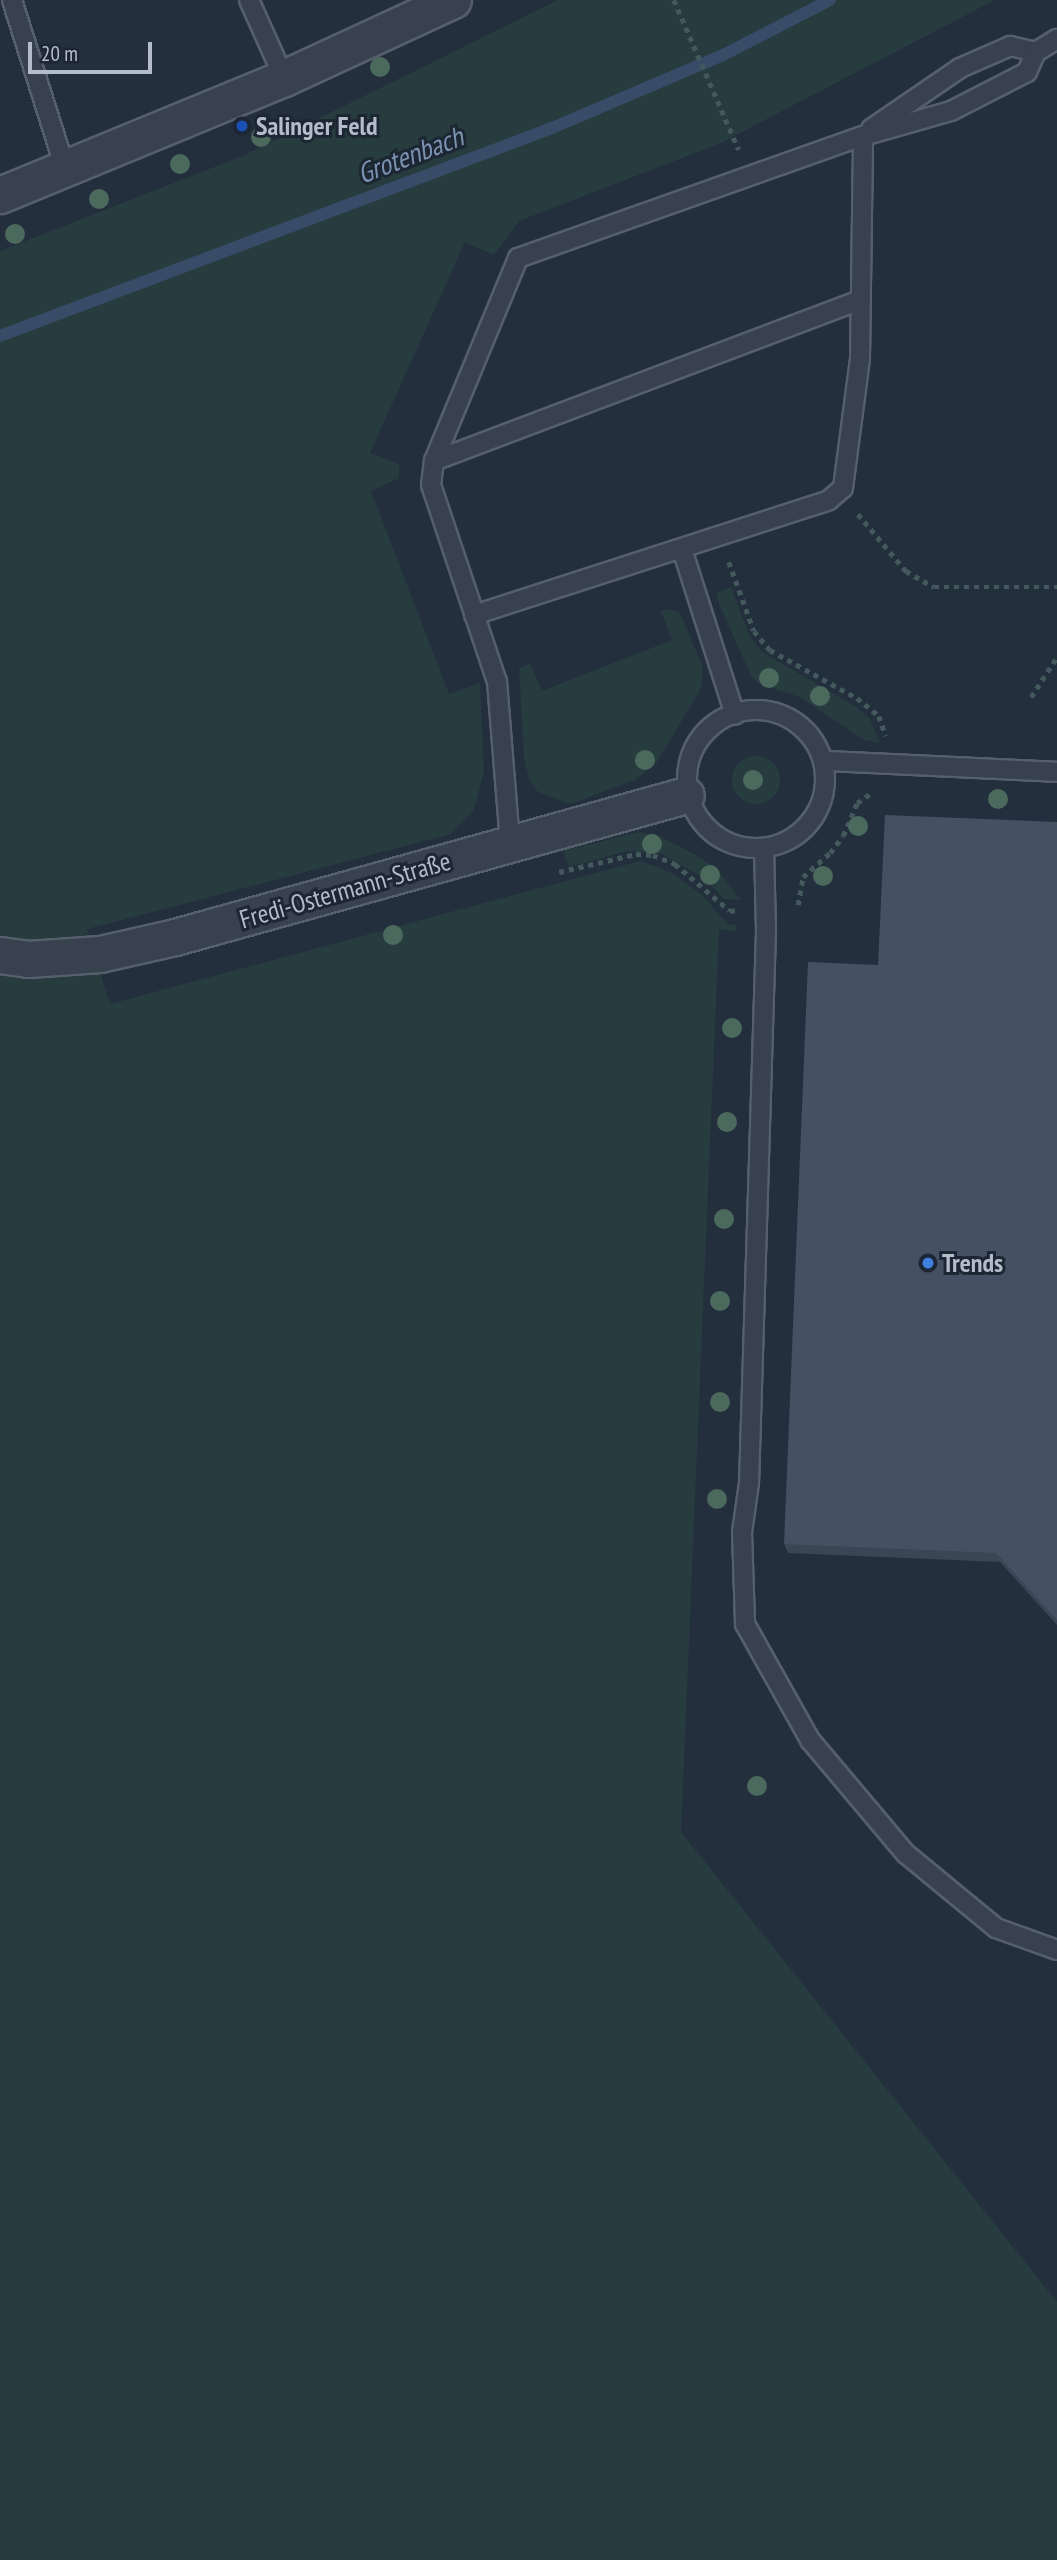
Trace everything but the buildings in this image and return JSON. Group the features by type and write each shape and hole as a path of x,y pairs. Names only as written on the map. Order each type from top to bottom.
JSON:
{"street":[{"path":"0,195 66,171 284,78 436,4"},
{"name":"Fredi-Ostermann-Straße","path":"0,955 28,959 100,954 686,795"}],"lane":[{"path":"12,0 66,171"},
{"path":"250,0 284,78"},
{"path":"510,843 497,682 431,485 434,461 518,258 863,136 951,111 1027,72 1037,52 1057,39"},
{"path":"863,136 960,68 1010,46 1037,52"},
{"path":"474,615 720,537 829,500 839,492 860,358 863,136"},
{"path":"434,461 861,300"},
{"path":"682,549 735,715"},
{"path":"776,712 818,744 826,761 822,796 814,819 764,848 736,846 707,831 686,795 694,748 706,732 735,715 776,712"},
{"path":"826,761 1057,772"},
{"path":"764,848 766,909 749,1483 742,1532 745,1624 810,1741 905,1853 996,1928 1057,1950"}],"path":[{"path":"674,0 750,176"},
{"path":"839,492 905,571 934,587 1057,587"},
{"path":"510,843 562,874 636,854 653,855 675,864 730,911 797,906 803,877 843,836 857,803 887,790 888,739 879,716 857,698 770,650 754,631 720,537"},
{"path":"1031,697 1057,657"}],"green space":[{"path":"558,0 995,0 721,143 519,221 494,255 465,242 370,453 399,464 399,478 371,491 449,694 480,683 484,772 474,810 451,834 87,929 110,1004 640,861 671,872 702,895 728,924 736,925 736,932 719,929 681,1832 1057,2302 1057,2560 0,2560 0,251 245,155"},
{"path":"731,587 749,635 762,652 855,706 870,719 880,743 864,740 800,697 759,684 751,676 717,599 718,592"},
{"path":"672,609 680,613 703,667 701,688 657,762 635,780 570,804 538,792 529,780 524,757 519,669 530,663 542,691 672,640 661,611"},
{"path":"756,756 773,763 780,780 773,797 756,804 739,797 732,780 739,763"},
{"path":"638,832 657,835 696,855 718,870 741,900 724,899 704,878 662,854 628,851 569,867 563,851"}],"waterway":[{"name":"Grotenbach","path":"0,336 552,128 723,55 830,0"}],"place":[{"name":"Salinger Feld","path":"242,126"},
{"name":"Trends","path":"928,1263"}]}
